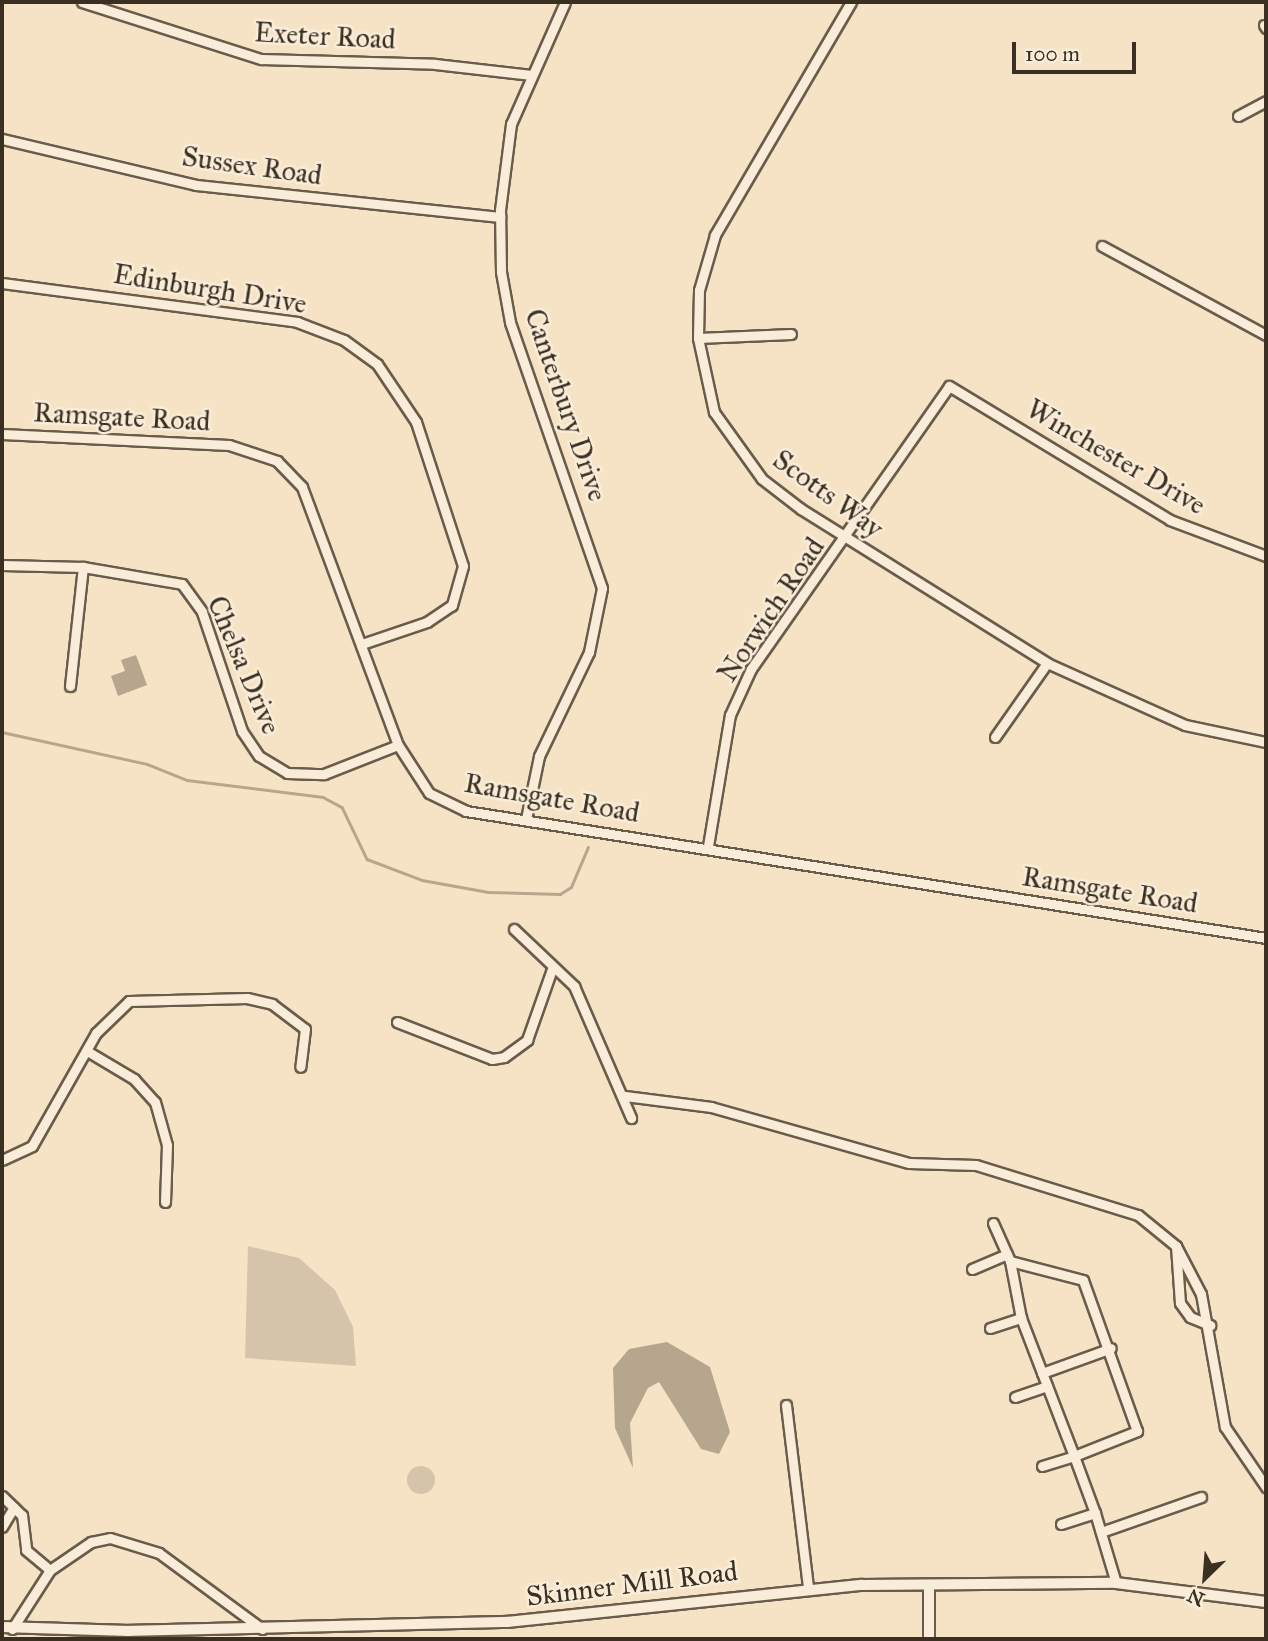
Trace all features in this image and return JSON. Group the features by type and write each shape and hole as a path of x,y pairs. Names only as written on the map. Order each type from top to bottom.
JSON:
{"street":[{"name":"Exeter Road","path":"82,2 261,59 436,64 531,75"},
{"name":"Canterbury Drive","path":"526,819 544,745 589,652 602,588 592,545 510,323 500,217 505,155 531,75 565,2"},
{"name":"Scotts Way","path":"851,2 715,235 699,290 698,338 714,412 732,442 762,479 847,538 1047,663 1185,725 1266,742"},
{"path":"1238,116 1266,101"},
{"name":"Sussex Road","path":"2,139 196,186 500,217"},
{"path":"1102,246 1266,335"},
{"name":"Edinburgh Drive","path":"2,283 296,322 344,340 377,365 416,422 463,566 452,605 427,622 362,644"},
{"path":"698,338 791,334"},
{"name":"Norwich Road","path":"708,846 730,715 751,669 847,538 949,386"},
{"name":"Winchester Drive","path":"949,386 1170,520 1266,556"},
{"name":"Ramsgate Road","path":"2,434 229,445 277,461 302,487 398,745 429,793 466,811 708,846 1266,938"},
{"name":"Chelsa Drive","path":"2,565 83,567 182,584 202,612 242,731 259,756 286,773 324,774 398,745"},
{"path":"70,687 83,567"},
{"path":"995,737 1047,663"},
{"path":"514,929 552,969 574,986 594,1020 625,1096 631,1118"},
{"path":"397,1022 492,1059 504,1057 527,1040 552,969"},
{"path":"2,1160 32,1146 105,1020 129,1001 247,998 299,1019 307,1040 300,1067"},
{"path":"87,1051 134,1079 155,1102 167,1145 165,1202"},
{"path":"625,1096 711,1107 909,1163 976,1165 1116,1205 1138,1215 1176,1247 1210,1325 1225,1427 1266,1487"},
{"path":"993,1223 1008,1258 1021,1318 1095,1513 1116,1583"},
{"path":"1176,1247 1180,1303 1210,1325"},
{"path":"972,1269 1008,1258 1083,1280 1111,1348 1138,1431 1042,1466"},
{"path":"990,1328 1021,1318"},
{"path":"1042,1373 1111,1348"},
{"path":"1016,1397 1047,1387"},
{"path":"786,1405 808,1588"},
{"path":"2,1496 22,1515 26,1550 50,1570"},
{"path":"1101,1532 1201,1497"},
{"path":"2,1527 14,1507"},
{"path":"1060,1524 1095,1513"},
{"path":"7,1628 50,1570 91,1542 136,1542 225,1598 262,1629"},
{"name":"Skinner Mill Road","path":"7,1628 262,1629 507,1622 808,1588 929,1585 1116,1583 1266,1602"},
{"path":"929,1585 929,1639"}],"shaded area":[{"path":"136,655 147,685 118,696 111,676 125,671 121,660"},
{"path":"248,1246 299,1258 335,1290 353,1327 356,1366 245,1358"},
{"path":"667,1342 710,1367 730,1432 719,1454 701,1449 659,1382 648,1388 630,1423 633,1468 615,1428 613,1368 629,1349"},
{"path":"421,1466 431,1470 435,1480 431,1490 421,1494 411,1490 407,1480 411,1470"}],"waterway":[{"path":"2,732 147,764 187,780 323,797 342,807 367,859 422,880 488,892 560,894 571,887 588,847"}]}
